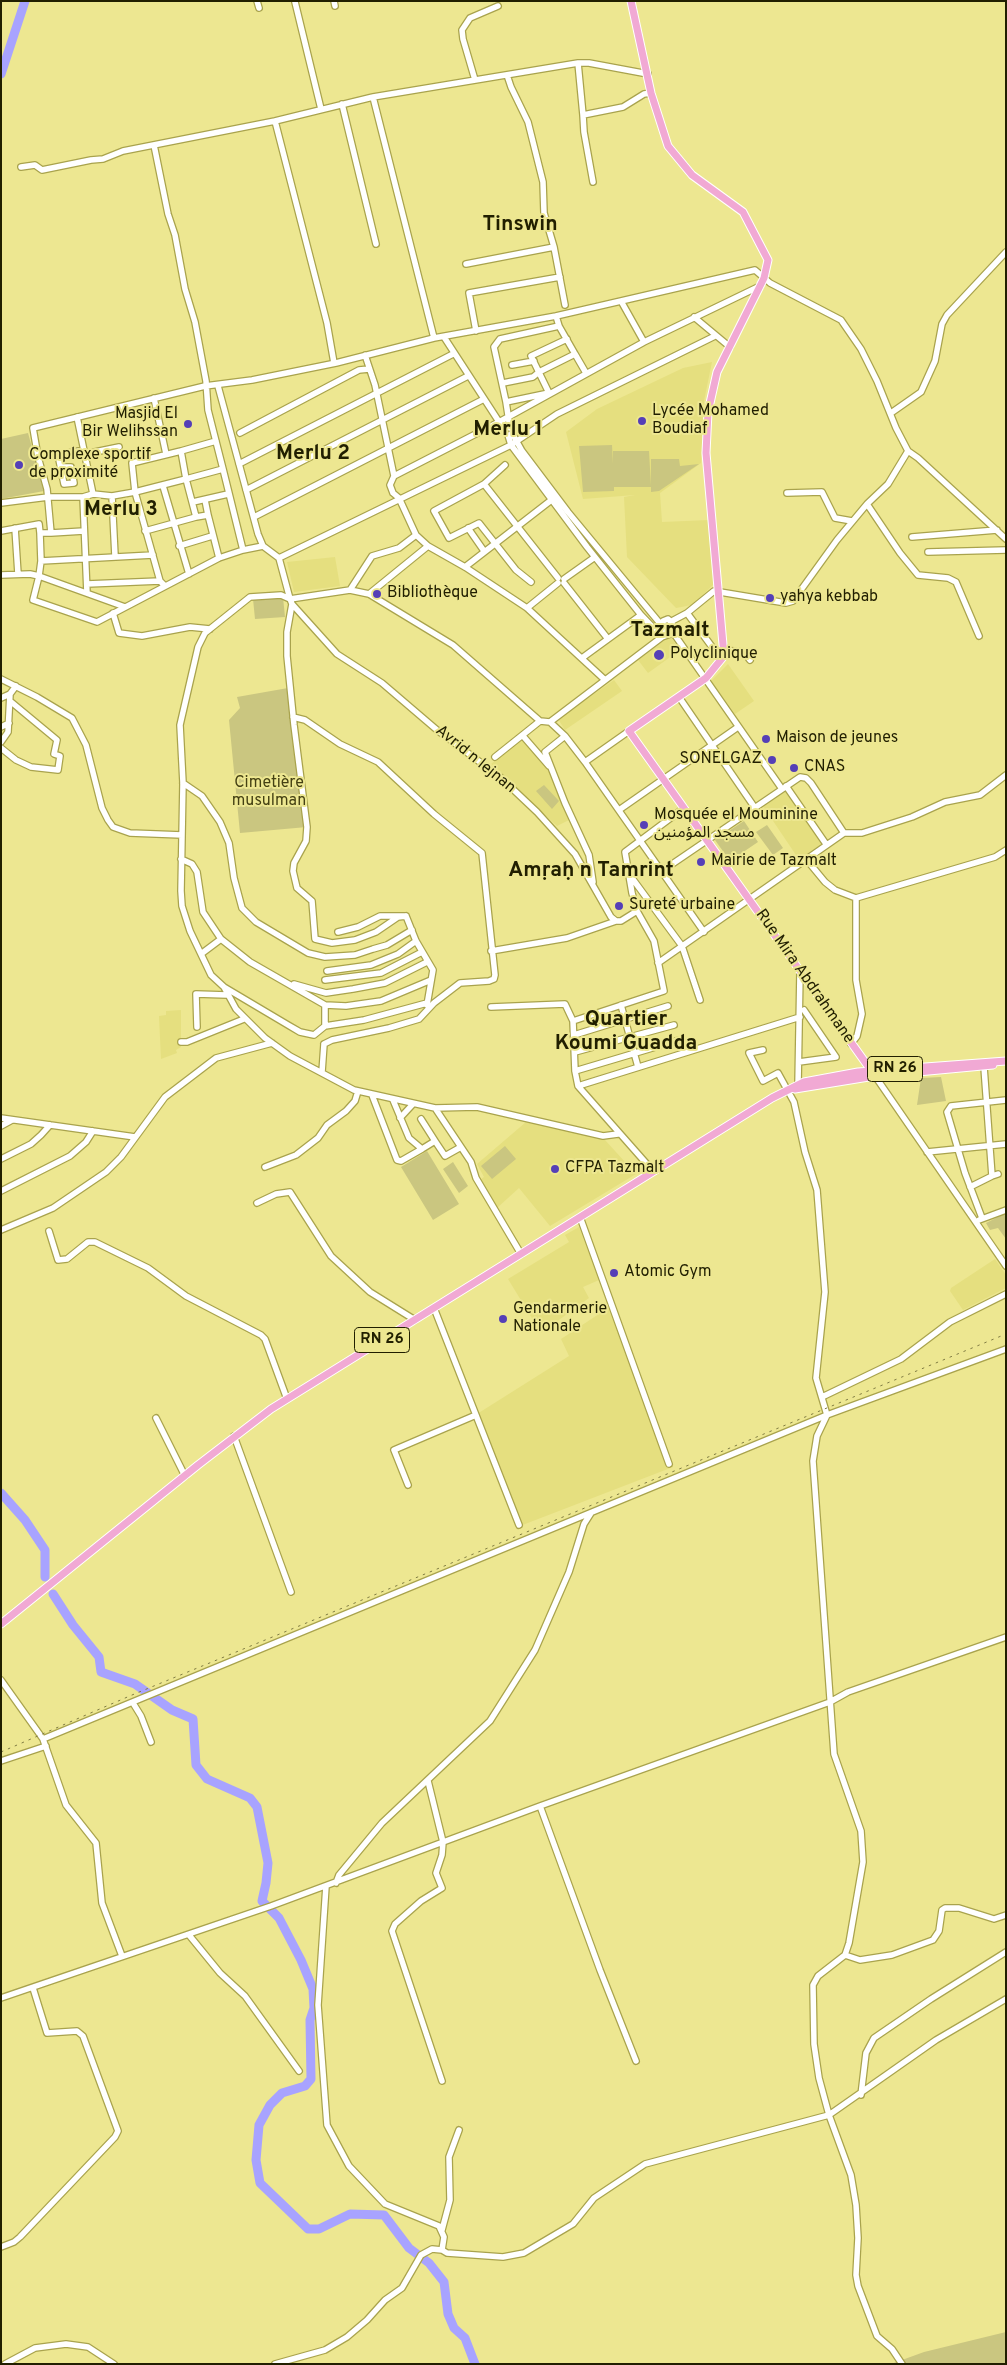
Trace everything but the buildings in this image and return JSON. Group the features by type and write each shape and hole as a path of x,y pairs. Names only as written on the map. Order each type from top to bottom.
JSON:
{"main road":[{"path":"629,731 706,678 723,653 706,452 708,412 717,372 764,278 768,260 743,212 692,175 668,146 651,93 631,1"},
{"name":"Rue Mira Abdrahmane","path":"629,731 873,1073"},
{"name":"RN 26","path":"1,1624 234,1436 287,1399 772,1098 804,1082 873,1073 1006,1062"},
{"name":"RN 26","path":"787,1091 873,1073 984,1067 1006,1062"}],"street":[{"path":"296,2 321,109"},
{"path":"475,80 462,30 470,18 498,6"},
{"path":"21,167 35,165 42,170 103,159 123,151 275,121 373,97 578,63 589,63 648,74"},
{"path":"578,63 584,132 593,182"},
{"path":"508,75 511,87 528,122 543,182 544,213 554,247 565,305"},
{"path":"583,116 623,107 644,94 651,93"},
{"path":"373,97 434,338"},
{"path":"342,104 376,244"},
{"path":"275,121 327,323 334,363"},
{"path":"154,145 158,173 168,214 173,226 185,289 194,322 216,442 243,550"},
{"path":"466,264 554,247"},
{"path":"891,413 921,392 935,361 942,324 947,315 1006,252"},
{"path":"51,533 48,496 33,428 205,386 218,386 334,363 434,338 556,316 755,270 770,283 840,320 861,349 908,451 1006,538"},
{"path":"476,331 470,293 560,277"},
{"path":"394,476 509,417 549,393 644,342 760,286"},
{"path":"621,301 644,342"},
{"path":"556,316 559,326 586,373"},
{"path":"694,317 730,347"},
{"path":"508,432 509,417 494,346 500,338 559,326"},
{"path":"280,558 513,443 557,414 715,336"},
{"path":"444,337 453,354 499,422 508,432 513,443 607,562 668,629 706,678 738,727 826,844"},
{"path":"549,393 531,356 566,339"},
{"path":"239,464 453,354"},
{"path":"502,383 533,377 539,372 575,354"},
{"path":"365,355 376,393 394,476 390,486 393,493 399,498 416,535 428,546 465,567 527,608 604,679"},
{"path":"512,365 534,361"},
{"path":"240,432 359,370 369,369"},
{"path":"246,490 468,376"},
{"path":"218,386 263,546 280,558 291,602 287,644 293,717 307,827 306,841 294,863 294,871 297,888 312,902 315,939 332,943 355,940 376,932 398,917 406,916"},
{"path":"506,402 549,393"},
{"path":"154,398 166,454"},
{"path":"254,517 484,399"},
{"path":"77,417 93,494"},
{"path":"165,586 160,581 145,531 135,492 132,463 216,442"},
{"path":"61,467 58,455 120,447"},
{"path":"181,451 196,517"},
{"path":"550,722 604,679 662,637 672,621 687,613 714,591 786,603 793,601 852,521 888,484 908,451"},
{"path":"505,465 484,484 434,511 449,538 479,523 516,570 531,582"},
{"path":"1,503 48,496 83,497 93,494 112,496 162,486 223,469"},
{"path":"484,484 608,639"},
{"path":"162,486 189,574"},
{"path":"787,493 822,492 835,518 852,521"},
{"path":"193,502 228,494"},
{"path":"112,496 115,556"},
{"path":"83,497 87,593"},
{"path":"465,567 555,498"},
{"path":"555,498 595,557 641,615 662,637"},
{"path":"205,500 212,536 219,558"},
{"path":"867,504 900,553 918,575 948,578 956,582 979,636"},
{"path":"145,531 173,522 208,515"},
{"path":"1,531 39,524 41,561 34,600 97,622 219,558 263,546"},
{"path":"15,528 18,574"},
{"path":"468,528 484,552"},
{"path":"912,537 997,530"},
{"path":"40,533 84,531"},
{"path":"350,590 372,556 399,548 416,535"},
{"path":"179,546 212,536"},
{"path":"369,594 428,546"},
{"path":"928,552 1006,550"},
{"path":"41,561 153,555"},
{"path":"527,608 595,557"},
{"path":"1,575 39,576 125,607"},
{"path":"87,584 160,581"},
{"path":"324,1044 314,1035 300,1032 288,1026 242,996 224,987 211,975 190,932 182,906 183,783 180,725 198,647 205,633 250,597 281,595 291,602 350,590 369,594 453,645 540,721 550,722 565,736 704,932"},
{"name":"Avrid n lejnan","path":"291,602 337,654 382,683 438,730 500,777 548,823 574,854 593,883 611,918 616,921"},
{"path":"113,613 119,633 142,636 190,627 210,629"},
{"path":"687,613 718,655 744,652 750,660"},
{"path":"582,658 641,615"},
{"path":"668,629 662,623 665,619 672,621"},
{"path":"2,681 16,686 67,714 76,723 92,762 102,808 114,827 130,833 182,835"},
{"path":"1,698 10,694 16,686"},
{"path":"1,742 8,732 10,694"},
{"path":"678,697 755,808"},
{"path":"1,748 16,760 31,767 58,770 60,756 54,754 57,740 10,701"},
{"path":"293,717 305,720 340,744 378,762 434,814 482,853 494,979 460,983 434,1003 419,1019 332,1040 324,1044"},
{"path":"495,758 540,721"},
{"path":"1,727 9,723"},
{"path":"619,810 738,727"},
{"path":"585,762 629,731"},
{"path":"523,736 552,770"},
{"path":"565,736 545,752 592,864 593,883"},
{"path":"658,963 844,833 862,833 912,817 945,802 980,795 1006,775"},
{"path":"662,871 800,777 806,778 844,833"},
{"path":"183,783 202,796 220,822 229,843 234,878 242,908 256,922 308,953 325,957 355,954 387,945 412,930"},
{"path":"573,1021 664,991 654,941 637,911 625,852 684,808"},
{"path":"806,859 825,882 835,890 856,898 995,857 1006,850"},
{"path":"181,859 192,864 197,872 204,912 221,939 250,962 325,1005 346,1006 381,1001 431,980"},
{"path":"585,870 592,864"},
{"path":"628,872 682,946 700,1000"},
{"path":"851,1044 857,1036 862,1014 856,980 856,898"},
{"path":"491,951 567,938 616,921 621,921 637,911"},
{"path":"338,932 358,926 380,916 406,916"},
{"path":"406,916 416,941 433,970 426,1012"},
{"path":"201,954 221,939"},
{"path":"327,971 377,963 398,954 416,941"},
{"path":"326,980 381,973 422,952"},
{"path":"287,982 326,993 385,983 427,962"},
{"path":"798,1085 800,972"},
{"path":"224,987 227,995 244,1019 272,1043 290,1056 358,1091 435,1108 477,1107 603,1136 618,1134"},
{"path":"197,1027 196,994 227,995"},
{"path":"314,1035 325,1026 371,1018 427,1003"},
{"path":"491,1007 565,1004 573,1021 575,1071 578,1086 652,1171"},
{"path":"325,1005 325,1026"},
{"path":"621,1005 638,1067"},
{"path":"574,1035 668,1006"},
{"path":"799,1062 836,1057 804,1010"},
{"path":"578,1086 800,1017"},
{"path":"181,1042 188,1042 244,1019"},
{"path":"575,1052 674,1025"},
{"path":"575,1071 679,1040"},
{"path":"1,1230 52,1208 82,1190 106,1172 165,1097 216,1058 272,1043"},
{"path":"322,1072 324,1044"},
{"path":"763,1050 749,1053 763,1080 778,1073 794,1102 820,1208 825,1292 816,1378 827,1415 817,1436 813,1461 834,1754 861,1831 863,1854 851,1934 845,1955 818,1976 813,1985 814,2044 819,2078 829,2115 851,2175 856,2205 858,2238 856,2275 858,2286 877,2336 892,2349 902,2364"},
{"path":"984,1067 992,1176"},
{"path":"873,1073 1006,1266"},
{"path":"265,1167 296,1155 318,1138 327,1125 346,1111 355,1100 358,1091"},
{"path":"372,1095 397,1160 401,1161 435,1141"},
{"path":"393,1100 409,1138 422,1149"},
{"path":"982,1218 970,1187 947,1112 948,1108 952,1106 1006,1100"},
{"path":"400,1118 413,1104"},
{"path":"435,1108 471,1162 476,1178 521,1254"},
{"path":"1,1118 135,1137"},
{"path":"421,1118 445,1156 461,1147"},
{"path":"1,1126 12,1120"},
{"path":"1,1159 31,1144 42,1136 50,1125"},
{"path":"1,1191 70,1156 86,1142 93,1131"},
{"path":"927,1152 1006,1144"},
{"path":"970,1187 998,1174"},
{"path":"257,1203 276,1194 290,1192 331,1256 370,1292 415,1320"},
{"path":"976,1222 1006,1210"},
{"path":"580,1217 669,1464"},
{"path":"48,1231 58,1260 67,1259 88,1242 95,1242 148,1268 186,1296 261,1335 265,1339 287,1399"},
{"path":"822,1397 901,1359 950,1322 1006,1294"},
{"path":"434,1308 519,1525"},
{"path":"1,1761 133,1702 827,1415 1006,1349"},
{"path":"408,1485 394,1450 476,1415"},
{"path":"156,1418 185,1476"},
{"path":"234,1436 291,1592"},
{"path":"336,1883 339,1875 382,1823 490,1721 535,1650 569,1572 578,1538 591,1513"},
{"path":"1,1998 336,1883 540,1806 830,1702 848,1692 1006,1637"},
{"path":"1,1680 44,1743 66,1805 96,1843 102,1903 122,1956"},
{"path":"133,1702 142,1716 151,1742"},
{"path":"428,1781 443,1842 442,1855 436,1873 442,1885 441,1890 421,1900 395,1924 392,1931 442,2081"},
{"path":"540,1806 600,1970 636,2061"},
{"path":"326,1886 318,2005 327,2125 349,2166 385,2204 432,2222 442,2230"},
{"path":"845,1955 860,1960 884,1956 933,1940 939,1931 942,1910 945,1908 959,1908 994,1919 1006,1915"},
{"path":"189,1935 220,1973 245,1996 299,2071"},
{"path":"861,2094 866,2053 874,2038 923,2004 1006,1952"},
{"path":"1,2247 14,2242 20,2237 115,2137 118,2131 82,2036 77,2031 47,2033 32,1988"},
{"path":"275,2364 325,2350 347,2337 367,2320 385,2300 402,2288 421,2255 432,2249 442,2250 447,2253 503,2257 524,2253 573,2224 594,2198 645,2164 829,2115 936,2040 1006,1999"},
{"path":"442,2250 442,2230 450,2200 449,2157 459,2130"},
{"path":"5,2364 35,2348 66,2344 88,2347 114,2364"}],"shaded area":[{"name":"Lycée Mohamed Boudiaf","path":"712,362 704,401 701,463 660,493 662,522 709,520 714,584 692,605 676,608 627,557 624,497 635,495 583,499 566,432 597,409 683,368"},
{"path":"335,557 340,586 294,592 287,562"},
{"name":"Polyclinique","path":"670,636 680,650 648,673 638,660"},
{"path":"728,664 754,701 735,714 711,681"},
{"path":"614,680 622,691 565,730 558,719"},
{"path":"521,739 545,762 569,820 557,826 491,764"},
{"path":"785,790 824,844 800,861 763,806"},
{"path":"181,1010 181,1047 176,1050 177,1053 161,1059 159,1016 166,1015 166,1011"},
{"name":"CFPA Tazmalt","path":"526,1122 605,1140 636,1174 550,1226 519,1188 497,1208 481,1179 484,1177 477,1164"},
{"path":"579,1227 599,1280 583,1287 589,1298 541,1333 508,1279 569,1242 565,1235"},
{"path":"995,1259 1006,1275 1006,1288 963,1310 950,1291 951,1288"},
{"path":"608,1308 673,1467 520,1526 477,1414 569,1356 561,1339"}],"green space":[{"name":"Complexe sportif de proximité","path":"28,433 44,491 1,499 1,439"},
{"path":"612,445 613,464 613,451 649,451 651,486 651,459 679,459 680,466 699,464 659,491 651,492 651,487 614,487 614,491 583,492 579,446"},
{"path":"283,597 285,617 255,619 253,599"},
{"name":"Cimetière musulman","path":"288,688 307,827 240,833 229,720 240,708 237,697"},
{"path":"544,785 559,801 552,809 536,791"},
{"path":"744,821 758,842 730,861 715,840"},
{"path":"767,825 783,848 773,855 756,832"},
{"path":"941,1077 946,1101 917,1105 921,1078"},
{"path":"505,1146 516,1159 492,1179 481,1166"},
{"path":"427,1151 459,1204 433,1220 401,1167"},
{"path":"453,1162 468,1186 459,1193 443,1169"},
{"path":"1006,1213 1006,1239 998,1228 990,1230 986,1223"},
{"path":"1006,2332 1006,2364 891,2364 924,2352"}],"waterway":[{"path":"1,74 25,1"},
{"path":"1,1493 25,1520 45,1550 45,1577"},
{"path":"53,1594 73,1625 99,1657 101,1672 135,1684 172,1710 193,1719 196,1765 207,1779 250,1798 257,1807 268,1863 262,1901 279,1918 301,1960 313,1989 314,2008 310,2020 311,2079 305,2086 282,2093 270,2105 259,2125 256,2160 260,2183 308,2229 319,2229 350,2214 384,2215 409,2248 429,2263 444,2282 448,2314 454,2328 465,2338 475,2364"}],"railway":[{"path":"1,1752 132,1695 1006,1334"}],"place":[{"name":"Lycée Mohamed Boudiaf","path":"642,421"},
{"name":"Masjid El Bir Welihssan","path":"188,424"},
{"name":"Complexe sportif de proximité","path":"19,465"},
{"name":"Bibliothèque","path":"377,594"},
{"name":"yahya kebbab","path":"770,598"},
{"name":"Polyclinique","path":"659,655"},
{"name":"Maison de jeunes","path":"766,739"},
{"name":"SONELGAZ","path":"772,760"},
{"name":"CNAS","path":"794,768"},
{"name":"Mosquée el Mouminine مسجد المؤمنين","path":"644,825"},
{"name":"Mairie de Tazmalt","path":"701,862"},
{"name":"Sureté urbaine","path":"619,906"},
{"name":"CFPA Tazmalt","path":"555,1169"},
{"name":"Atomic Gym","path":"614,1273"},
{"name":"Gendarmerie Nationale","path":"503,1319"}],"district":[{"name":"Tinswin","path":"520,226"},
{"name":"Merlu 1","path":"508,431"},
{"name":"Merlu 2","path":"313,455"},
{"name":"Merlu 3","path":"121,511"},
{"name":"Tazmalt","path":"670,632"},
{"name":"Amṛaḥ n Tamrint","path":"591,872"},
{"name":"Quartier Koumi Guadda","path":"626,1033"}]}
